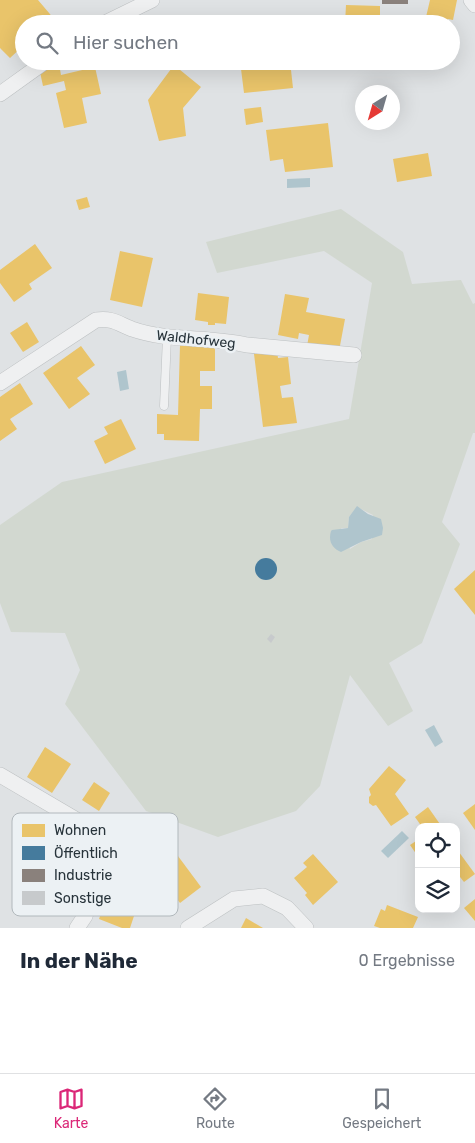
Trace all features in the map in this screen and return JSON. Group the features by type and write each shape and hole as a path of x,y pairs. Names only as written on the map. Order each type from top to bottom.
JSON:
{"street":[{"path":"121,15 152,0"},
{"path":"471,0 475,5"},
{"path":"0,94 33,70"},
{"name":"Waldhofweg","path":"0,383 96,320 108,318 133,329 167,337 230,341 247,345 354,355"},
{"path":"0,775 65,813"},
{"path":"188,928 234,899 263,896 287,908 306,928"},
{"path":"76,928 85,916"}],"lane":[{"path":"164,406 167,337"}],"shaded area":[{"path":"341,209 403,252 412,284 461,280 473,304 475,303 475,433 473,433 442,522 460,544 422,643 389,663 413,711 388,726 350,675 320,786 296,811 218,837 178,823 178,813 152,813 146,811 65,704 80,670 65,633 11,632 0,603 0,525 62,482 349,419 372,283 324,251 217,273 206,242","holes":["357,507 373,515 372,539 361,542 350,549 341,528 348,528 349,517"]}],"water":[{"path":"310,178 310,187 287,188 287,179"},
{"path":"126,370 129,389 120,391 117,372"},
{"path":"357,506 368,514 381,519 382,535 361,542 341,552 332,544 330,538 331,531 348,528 349,517"},
{"path":"434,725 443,742 435,747 425,730"},
{"path":"402,831 409,838 388,858 381,851"}],"building: Wohnen":[{"path":"0,0 38,0 51,15 15,15 15,53 10,58 0,48"},
{"path":"430,0 457,0 454,15 426,15"},
{"path":"346,5 380,6 380,15 345,15"},
{"path":"45,70 60,70 61,75 82,70 96,70 101,94 82,98 87,123 64,128 56,93 66,90 64,81 43,86 40,72"},
{"path":"170,70 180,70 201,87 183,108 186,136 159,141 148,100"},
{"path":"241,70 291,70 293,88 244,93"},
{"path":"261,107 263,122 246,125 244,109"},
{"path":"328,123 333,167 285,172 283,159 270,161 266,130"},
{"path":"428,153 432,176 397,182 393,159"},
{"path":"87,197 90,207 79,210 76,200"},
{"path":"35,244 52,268 29,284 32,289 14,302 0,283 0,270"},
{"path":"120,251 153,258 142,307 110,300"},
{"path":"198,293 229,297 226,324 215,323 215,325 208,325 208,322 195,320"},
{"path":"285,294 309,298 306,312 345,319 339,351 307,346 309,335 299,333 298,339 278,335"},
{"path":"27,322 39,342 23,352 10,333"},
{"path":"180,345 215,346 215,371 200,371 200,386 212,386 212,409 200,409 199,441 164,440 164,434 157,434 157,414 178,415"},
{"path":"81,346 95,365 77,378 90,394 69,409 43,373"},
{"path":"277,351 278,358 288,357 291,384 280,386 282,398 293,397 297,423 263,427 254,354"},
{"path":"20,383 33,404 10,419 17,429 0,441 0,397"},
{"path":"121,419 136,449 105,464 94,441 108,434 104,427"},
{"path":"475,570 475,615 454,589"},
{"path":"45,747 71,764 52,793 27,777"},
{"path":"389,766 406,780 395,794 409,814 391,826 376,805 373,806 369,803 371,795 369,789"},
{"path":"94,782 110,793 99,811 82,800"},
{"path":"475,804 475,830 463,813"},
{"path":"428,807 439,823 419,823 415,817"},
{"path":"415,842 415,852 410,845"},
{"path":"460,853 475,874 464,882 460,877"},
{"path":"313,854 338,882 313,905 305,895 307,893 294,878 307,867 303,863"},
{"path":"178,856 201,887 180,903 178,900"},
{"path":"475,899 475,921 464,908"},
{"path":"387,905 418,917 413,928 380,928 374,926 381,909 385,911"},
{"path":"100,916 134,916 130,928 122,928 99,919"},
{"path":"246,918 263,928 241,928"}],"building: Öffentlich":[{"path":"266,558 274,561 277,569 274,577 266,580 258,577 255,569 258,561"}],"building: Industrie":[{"path":"382,0 408,0 408,4 382,4"}],"building: Sonstige":[{"path":"271,634 275,637 271,643 267,639"}]}
